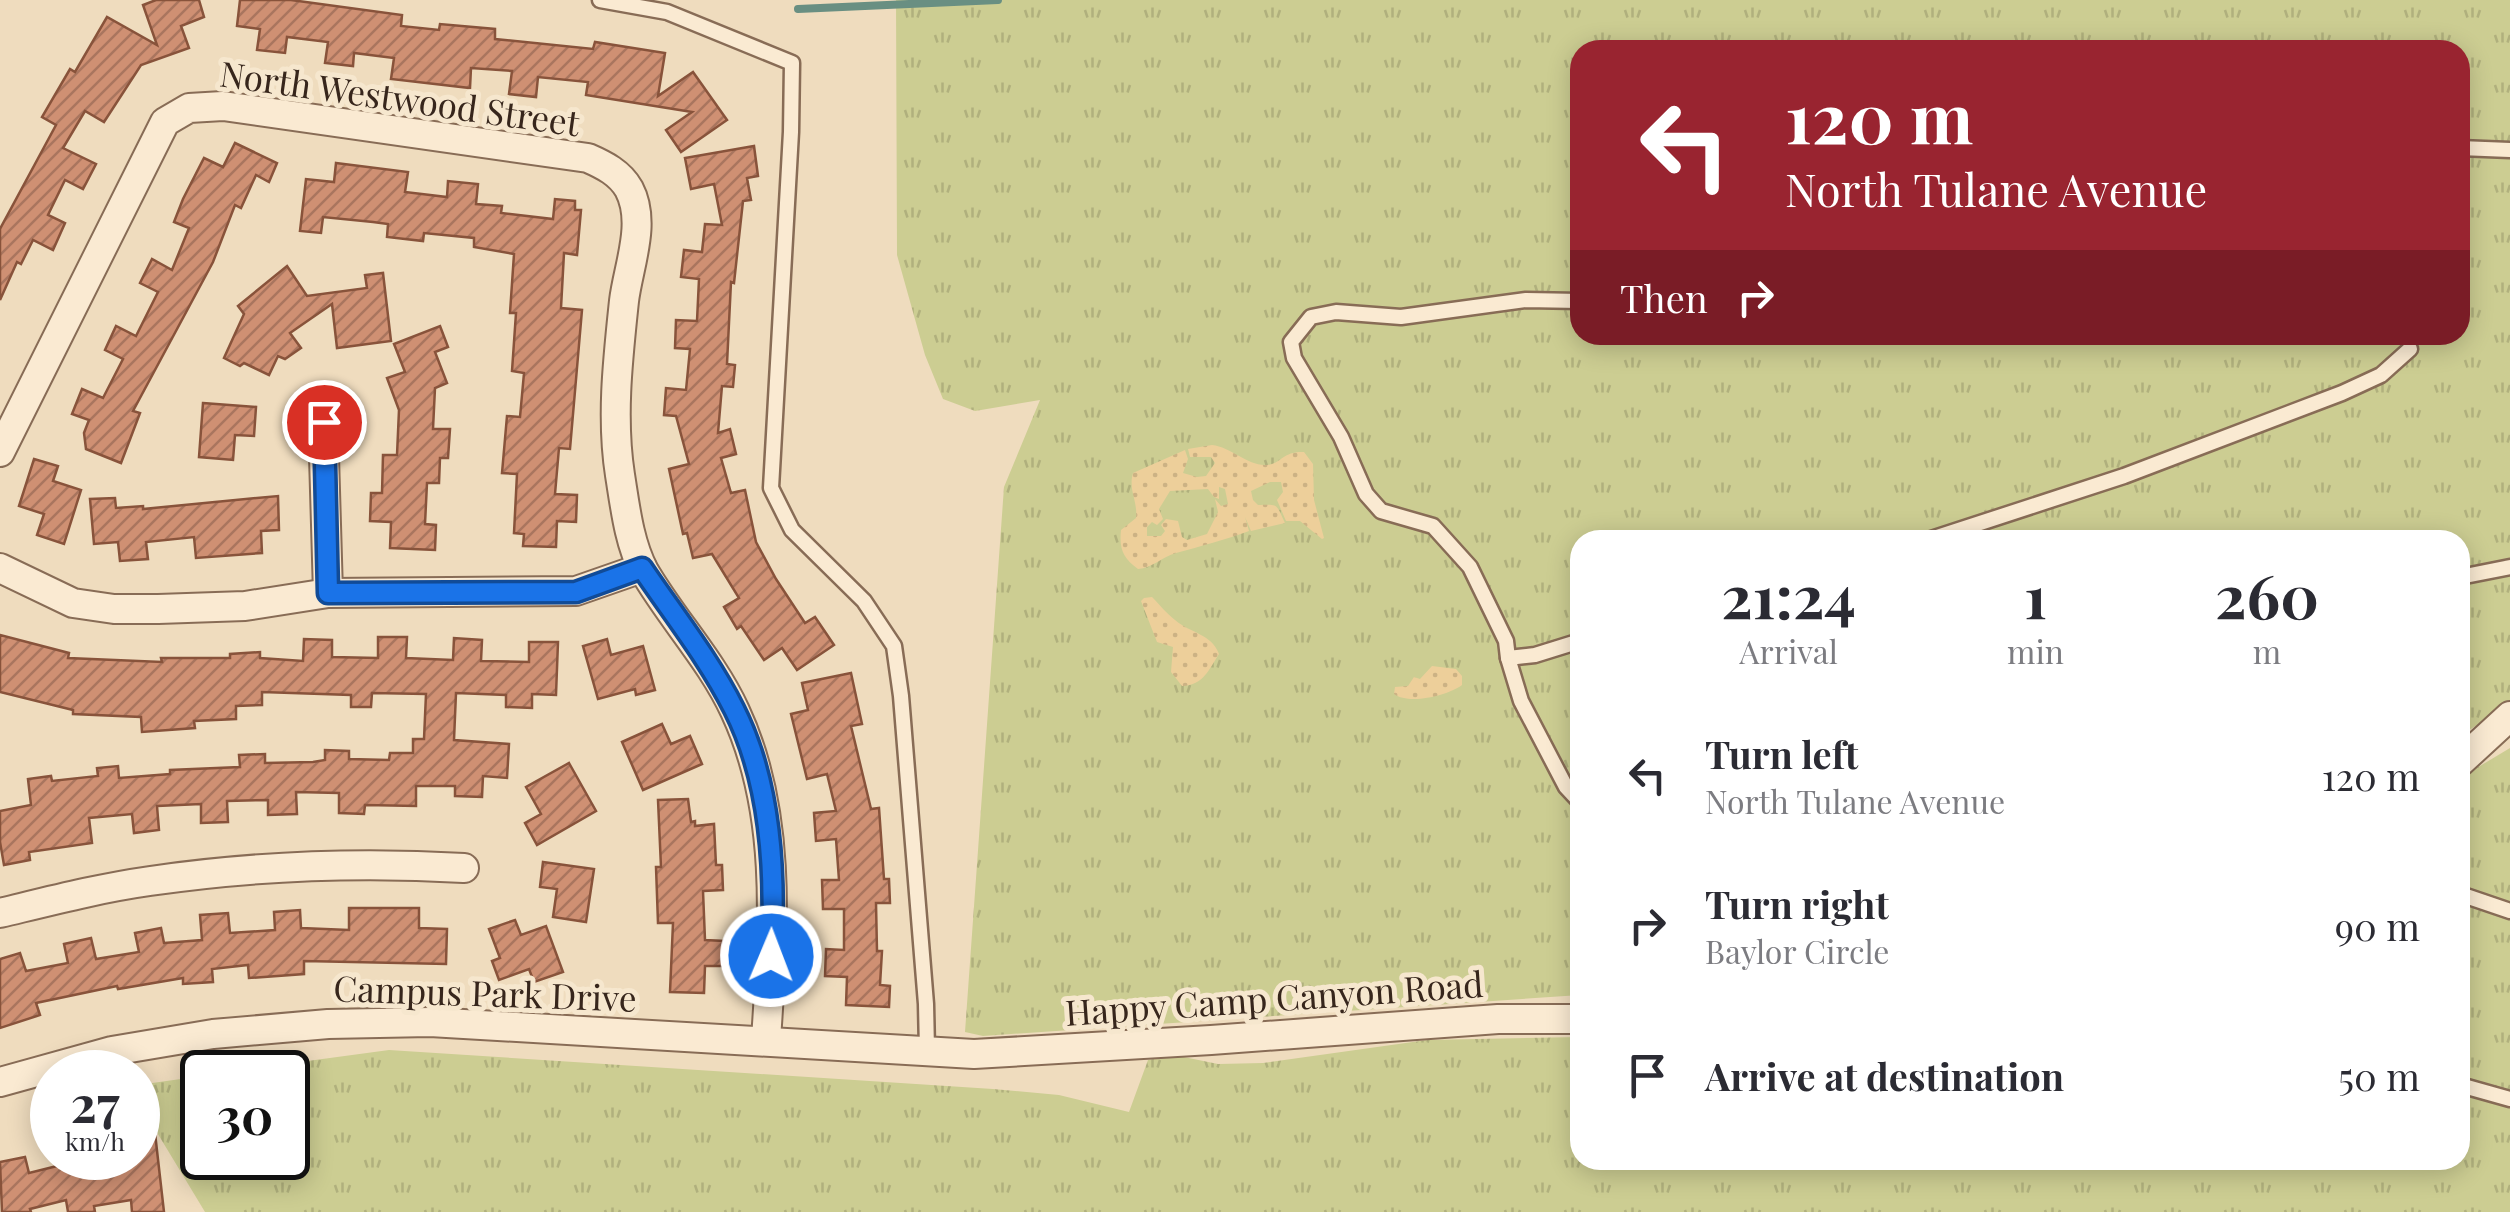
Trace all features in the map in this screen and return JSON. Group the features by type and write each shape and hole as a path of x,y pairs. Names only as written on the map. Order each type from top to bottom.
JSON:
{"street":[{"name":"North Westwood Street","path":"0,452 165,122 189,108 223,106 588,158 610,168 630,190 637,218 624,300 615,402 619,466 628,520 642,568"},
{"path":"324,422 328,593"},
{"path":"0,568 74,603 114,608 245,606 328,593 576,592 642,568 735,710 757,771 770,852 773,928 766,1040"},
{"path":"2470,753 2510,716"},
{"path":"0,913 150,881 282,868 464,868"},
{"name":"Happy Camp Canyon Road","path":"974,1054 1498,1019 1570,1018"},
{"name":"Campus Park Drive","path":"0,1082 112,1051 213,1034 328,1024 430,1022 974,1054"}],"lane":[{"path":"600,0 667,12 792,62 771,488 792,530 864,601 894,646 927,1050"},
{"path":"2470,149 2510,150"},
{"path":"1570,301 1526,300 1400,316 1336,312 1311,317 1291,342 1294,358 1341,437 1366,494 1381,511 1434,526 1470,567 1506,641 1521,700 1570,791"},
{"path":"1959,530 2124,476 2342,393 2381,375 2410,349"},
{"path":"2470,575 2510,567"},
{"path":"1508,658 1570,644"},
{"path":"2470,897 2510,911"},
{"path":"2470,1088 2510,1098"}],"green space":[{"path":"896,0 2510,0 2510,704 2470,729 2470,530 1570,530 1570,996 983,1036 965,1032 1004,487 1040,400 975,411 943,399 925,355 897,255"},
{"path":"2510,748 2510,1212 205,1212 186,1180 310,1180 310,1061 389,1050 993,1089 1059,1095 1129,1112 1148,1060 1174,1055 1218,1064 1263,1063 1427,1040 1570,1037 1570,1170 2470,1170 2470,772"},
{"path":"180,1079 180,1171 160,1137 160,1082"}],"sand":[{"path":"1212,445 1266,465 1291,453 1304,452 1313,464 1314,500 1324,538 1300,521 1286,521 1277,500 1283,492 1281,482 1270,482 1251,491 1253,500 1258,505 1276,506 1285,523 1251,531 1245,517 1249,531 1138,569 1126,557 1121,543 1121,530 1136,518 1133,473 1185,450 1188,459 1183,473 1206,476 1215,463 1211,457 1190,457 1188,449","holes":["1219,487 1225,489 1228,504 1221,506 1215,499 1218,512 1207,534 1187,540 1182,537 1178,521 1166,519 1161,525 1165,531 1161,536 1147,536 1147,527 1163,519 1159,509 1170,491 1208,489 1219,499"]},
{"path":"1152,597 1181,625 1211,642 1219,654 1196,683 1182,686 1171,672 1173,647 1157,642 1141,601"},
{"path":"1432,666 1456,669 1462,676 1462,685 1428,698 1409,699 1394,694 1395,687 1408,686 1414,677 1420,679"}],"building":[{"path":"156,0 199,0 204,17 181,26 189,48 141,65 104,122 85,111 63,148 96,164 83,189 65,180 48,215 65,223 53,250 33,240 21,264 17,262 0,300 0,229 56,125 42,117 70,69 75,72 107,17 157,45 143,5"},
{"path":"240,0 291,0 402,15 401,26 439,30 440,24 495,29 495,39 593,49 595,42 665,53 658,96 693,72 727,120 681,152 666,130 692,112 586,95 588,82 538,77 536,97 509,94 512,71 471,68 470,88 391,79 394,58 354,53 353,66 325,63 328,42 287,37 285,53 257,50 260,29 237,26"},
{"path":"235,143 277,163 269,182 256,175 241,208 235,205 213,262 133,411 140,413 121,463 86,449 84,433 89,420 72,414 82,389 103,398 123,359 105,350 116,326 136,336 158,292 140,283 152,259 172,270 189,228 174,222 183,199 204,158 223,167"},
{"path":"754,146 758,176 747,178 751,200 743,201 734,283 731,282 727,364 735,365 733,387 722,386 718,433 730,429 736,454 721,458 731,493 745,490 756,542 776,579 805,623 815,617 834,645 797,670 782,648 764,660 724,607 739,598 712,554 693,558 687,533 683,534 669,469 689,464 676,416 664,415 666,388 686,390 690,349 675,348 676,320 697,321 699,279 681,277 684,250 702,252 705,224 722,225 714,184 691,189 685,158"},
{"path":"336,163 408,172 405,192 447,197 448,181 478,184 476,204 502,206 501,213 553,219 555,199 575,201 575,210 581,210 577,255 564,253 561,308 582,310 570,449 559,448 555,494 577,495 576,522 557,521 556,547 523,546 524,534 514,533 517,474 502,473 507,416 520,417 524,373 512,371 516,313 510,313 514,254 474,247 474,238 424,233 423,241 387,237 388,224 373,222 323,217 321,233 300,231 306,179 334,182"},
{"path":"287,266 307,296 367,288 365,275 383,273 391,341 337,348 332,304 290,333 301,348 285,359 278,356 269,375 224,358 244,314 238,306"},
{"path":"440,326 448,347 435,352 447,383 435,388 433,429 450,429 448,458 440,458 439,483 427,483 425,524 436,525 435,550 390,548 391,522 370,521 371,493 382,493 383,455 397,455 399,410 387,378 405,372 394,344"},
{"path":"203,403 256,407 254,436 235,435 233,460 199,457"},
{"path":"34,459 58,466 53,481 81,490 64,544 37,535 44,514 19,506"},
{"path":"278,496 279,530 261,531 262,553 196,558 194,537 146,542 148,559 120,561 118,542 94,544 90,499 115,498 116,508 143,509"},
{"path":"0,635 69,653 68,658 162,662 161,658 230,658 230,654 260,652 260,658 303,661 304,639 332,640 332,657 378,658 378,637 407,637 406,658 453,660 454,638 482,640 481,661 529,662 529,642 558,642 556,695 532,694 532,708 506,707 506,695 456,693 454,740 509,744 507,778 483,776 482,797 455,796 455,786 416,786 416,806 365,805 364,814 339,813 339,793 296,792 297,814 268,815 268,800 227,801 228,822 201,823 201,804 157,806 159,830 134,833 132,814 89,818 92,843 29,852 30,860 4,865 0,811 31,805 28,779 51,776 52,781 98,776 97,768 118,766 119,778 170,774 170,770 240,767 239,755 265,754 265,763 313,762 325,760 325,750 349,751 349,759 389,760 390,753 413,753 413,739 424,739 426,694 372,693 371,707 351,707 351,695 262,692 262,705 236,706 236,719 194,721 195,728 142,732 141,717 73,714 73,710 0,692"},
{"path":"607,639 611,655 643,646 655,690 636,695 635,689 598,699 583,646"},
{"path":"851,673 862,724 851,726 871,809 879,808 884,879 889,879 890,903 876,903 877,951 882,951 880,985 890,986 889,1007 846,1005 847,977 825,976 826,949 844,950 844,909 823,909 822,880 839,880 836,839 816,841 814,813 836,811 827,774 807,779 791,714 808,710 802,683"},
{"path":"662,724 671,744 690,736 702,764 643,790 622,742"},
{"path":"569,763 596,811 537,845 525,823 541,814 526,787"},
{"path":"688,799 695,826 714,824 716,865 722,865 723,890 703,891 705,940 725,941 724,966 705,966 704,993 670,992 673,923 658,923 658,800"},
{"path":"543,862 594,869 586,922 553,917 557,889 540,887"},
{"path":"349,908 419,908 419,928 447,929 446,964 304,961 304,974 249,978 248,965 212,969 213,982 183,984 183,978 118,989 117,986 36,1003 40,1015 0,1028 0,959 20,953 26,971 68,963 64,944 91,938 96,959 139,952 135,933 161,928 164,943 202,940 200,915 228,913 230,933 275,930 274,912 300,910 301,928 349,930"},
{"path":"515,920 521,935 546,926 563,972 534,982 529,969 499,980 492,961 500,958 489,929"},
{"path":"25,1157 30,1180 160,1180 160,1177 164,1212 132,1212 131,1200 94,1206 95,1212 68,1212 66,1200 30,1209 31,1212 2,1212 0,1162"}],"waterway":[{"path":"798,9 998,0"}],"route":[{"path":"324,422 328,593 576,592 642,568 735,710 757,771 770,852 771,956"}]}
